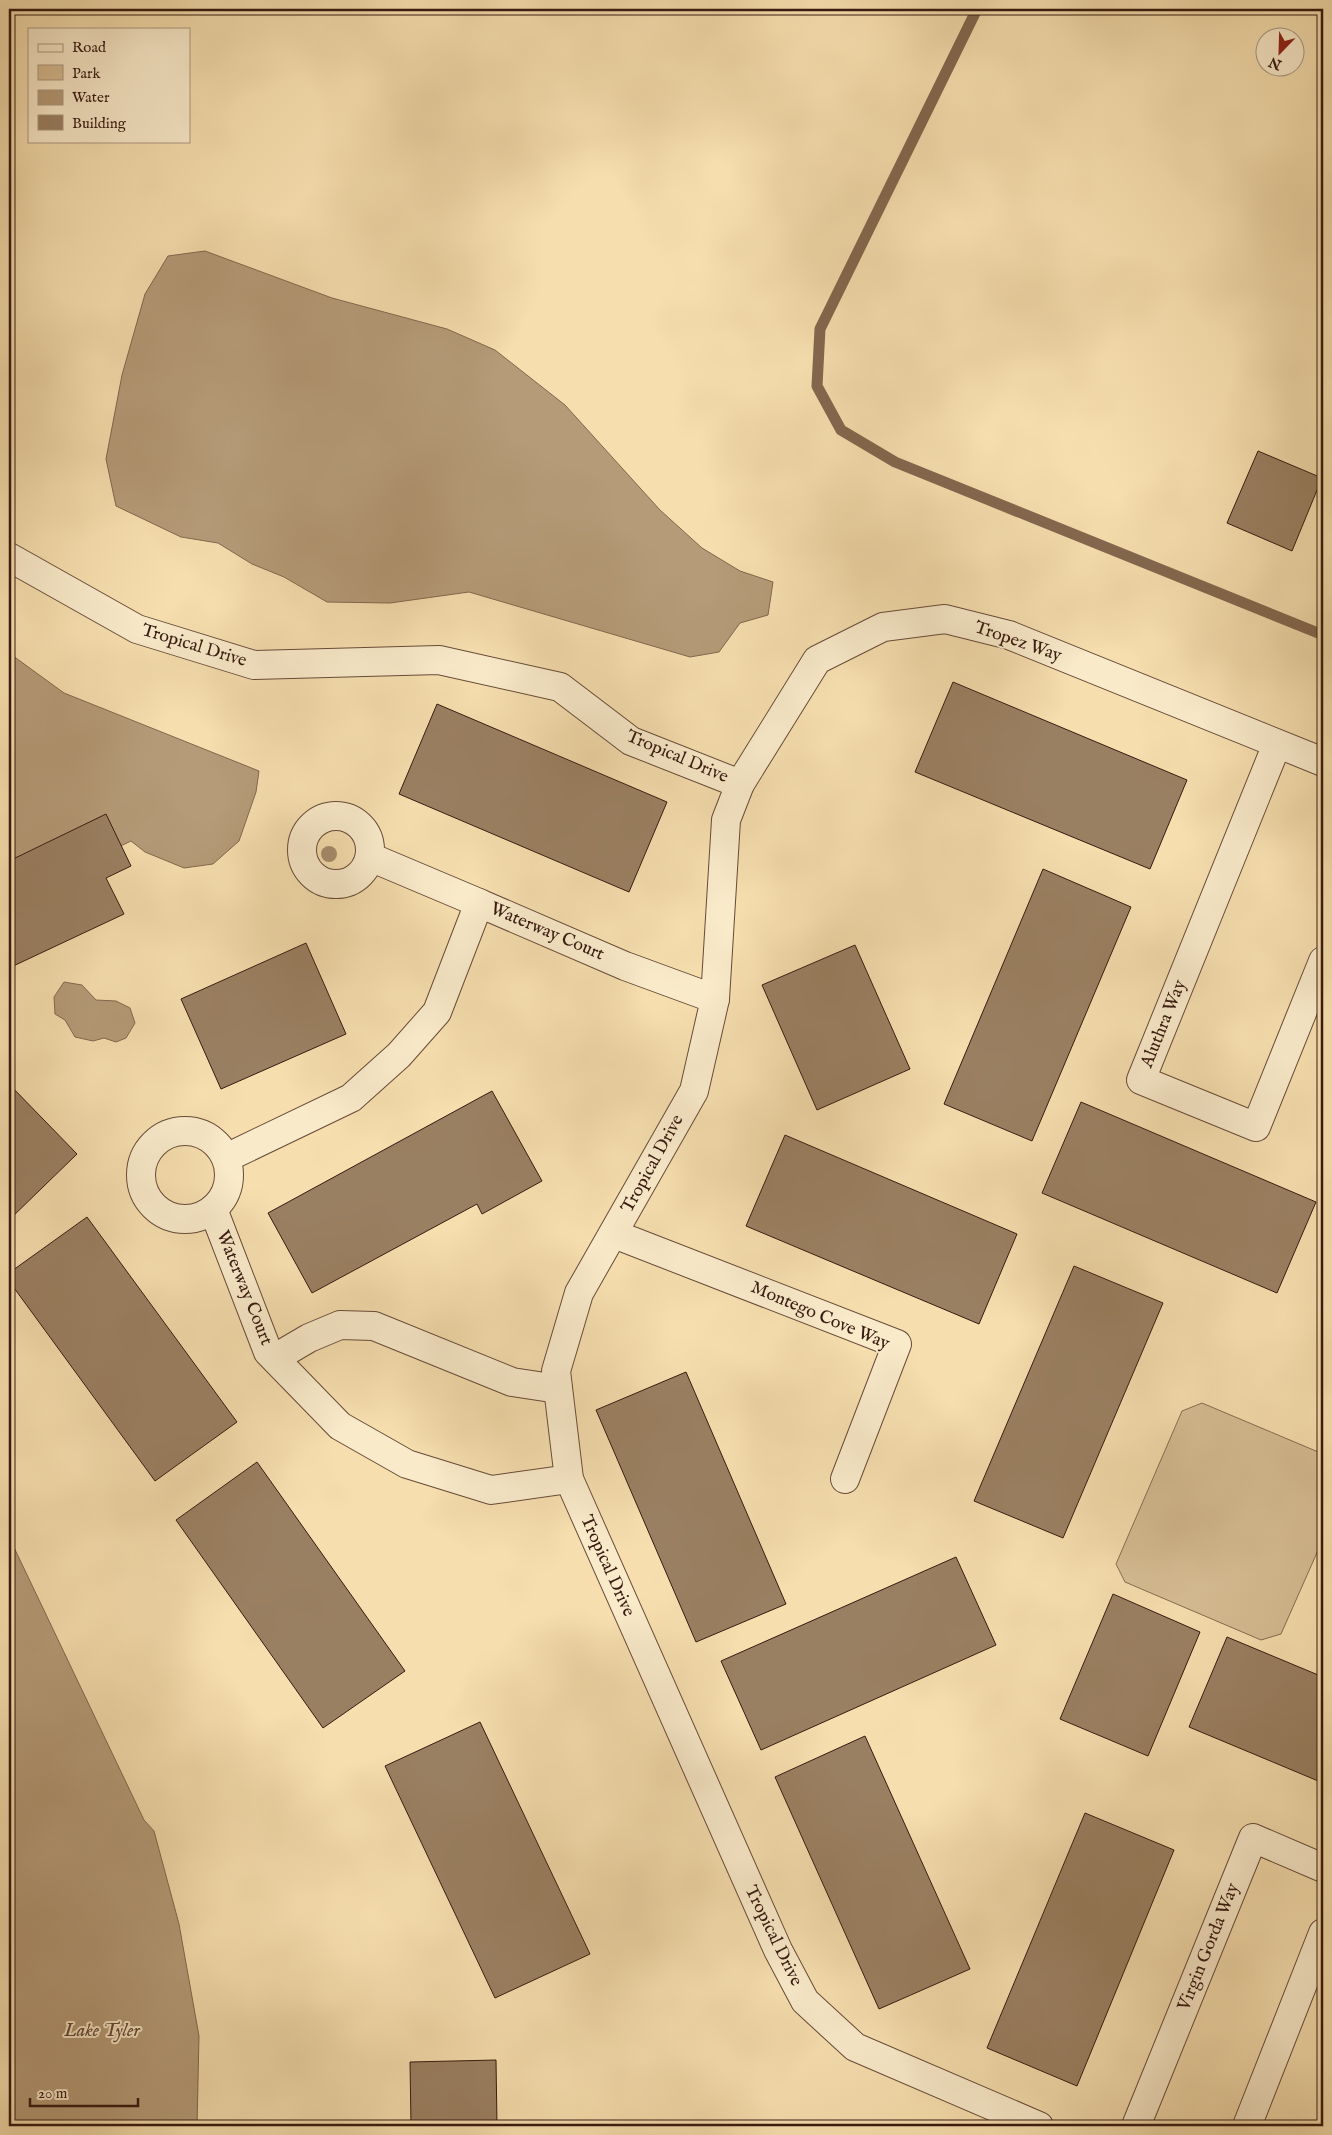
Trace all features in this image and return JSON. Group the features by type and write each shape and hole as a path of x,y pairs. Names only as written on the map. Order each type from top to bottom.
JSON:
{"street":[{"name":"Tropical Drive","path":"9,557 136,629 254,665 439,660 560,687 631,741 740,784 726,820 715,999 694,1091 614,1234 579,1292 556,1371 569,1479 778,1950 805,2001 855,2047 1039,2126"},
{"name":"Tropez Way","path":"740,784 817,660 883,627 945,619 1009,635 1323,762"},
{"name":"Aluthra Way","path":"1277,744 1142,1080 1256,1127 1323,961"},
{"path":"370,858 479,903"},
{"name":"Waterway Court","path":"226,1158 351,1098 400,1055 437,1012 479,903 625,966 715,999"},
{"path":"191,1130 206,1136 218,1145 226,1158 228,1183 223,1197 213,1209 192,1218 176,1218 162,1212 150,1202 142,1188 141,1164 148,1150 158,1139 172,1132 191,1130"},
{"name":"Waterway Court","path":"213,1209 268,1352 340,1426 407,1464 491,1490 569,1479"},
{"name":"Montego Cove Way","path":"614,1234 897,1344 845,1479"},
{"path":"275,1358 309,1338 340,1325 374,1326 512,1382 558,1389"},
{"name":"Virgin Gorda Way","path":"1136,2126 1253,1838 1323,1868"},
{"path":"1247,2126 1323,1933"}],"green space":[{"path":"1202,1403 1323,1454 1323,1539 1281,1634 1261,1640 1125,1582 1116,1564 1182,1411"}],"water":[{"path":"205,251 332,298 447,329 495,350 565,405 660,510 702,548 740,571 773,582 768,615 740,623 719,652 690,657 469,592 390,603 327,602 284,577 252,564 218,543 181,537 116,506 106,459 122,375 145,294 168,256"},
{"path":"9,653 64,693 259,771 256,792 239,841 213,864 184,868 145,852 131,841 9,900"},
{"path":"64,982 82,985 96,1000 116,1001 130,1008 135,1023 126,1038 116,1042 104,1038 93,1041 75,1037 65,1020 55,1014 54,997"},
{"name":"Lake Tyler","path":"9,1537 144,1820 154,1831 179,1924 199,2036 197,2126 9,2126"}],"building":[{"path":"1258,451 1322,478 1292,551 1227,523"},
{"path":"953,682 1187,780 1150,869 915,772"},
{"path":"437,704 667,802 629,892 399,794"},
{"path":"106,814 131,866 106,878 124,914 9,968 9,861"},
{"path":"1043,869 1131,907 1032,1141 944,1104"},
{"path":"306,943 346,1034 221,1089 181,999"},
{"path":"855,945 910,1069 817,1110 762,985"},
{"path":"9,1084 77,1154 9,1220"},
{"path":"492,1091 542,1181 482,1214 477,1204 312,1293 268,1213"},
{"path":"1081,1102 1316,1202 1277,1293 1042,1193"},
{"path":"785,1135 1017,1234 979,1324 746,1226"},
{"path":"87,1217 237,1422 155,1481 9,1281 9,1273"},
{"path":"1074,1266 1163,1303 1063,1538 974,1501"},
{"path":"686,1372 786,1604 696,1642 596,1410"},
{"path":"257,1462 405,1671 323,1728 176,1520"},
{"path":"956,1557 996,1645 761,1750 721,1661"},
{"path":"1113,1594 1200,1632 1148,1756 1060,1719"},
{"path":"1227,1637 1323,1677 1323,1783 1189,1727"},
{"path":"480,1722 590,1954 495,1998 385,1766"},
{"path":"865,1736 970,1969 879,2009 775,1777"},
{"path":"1085,1813 1174,1850 1077,2086 987,2048"},
{"path":"496,2060 497,2126 411,2126 410,2062"}],"waterway":[{"path":"977,9 820,329 817,386 841,430 895,462 1323,635"}]}
